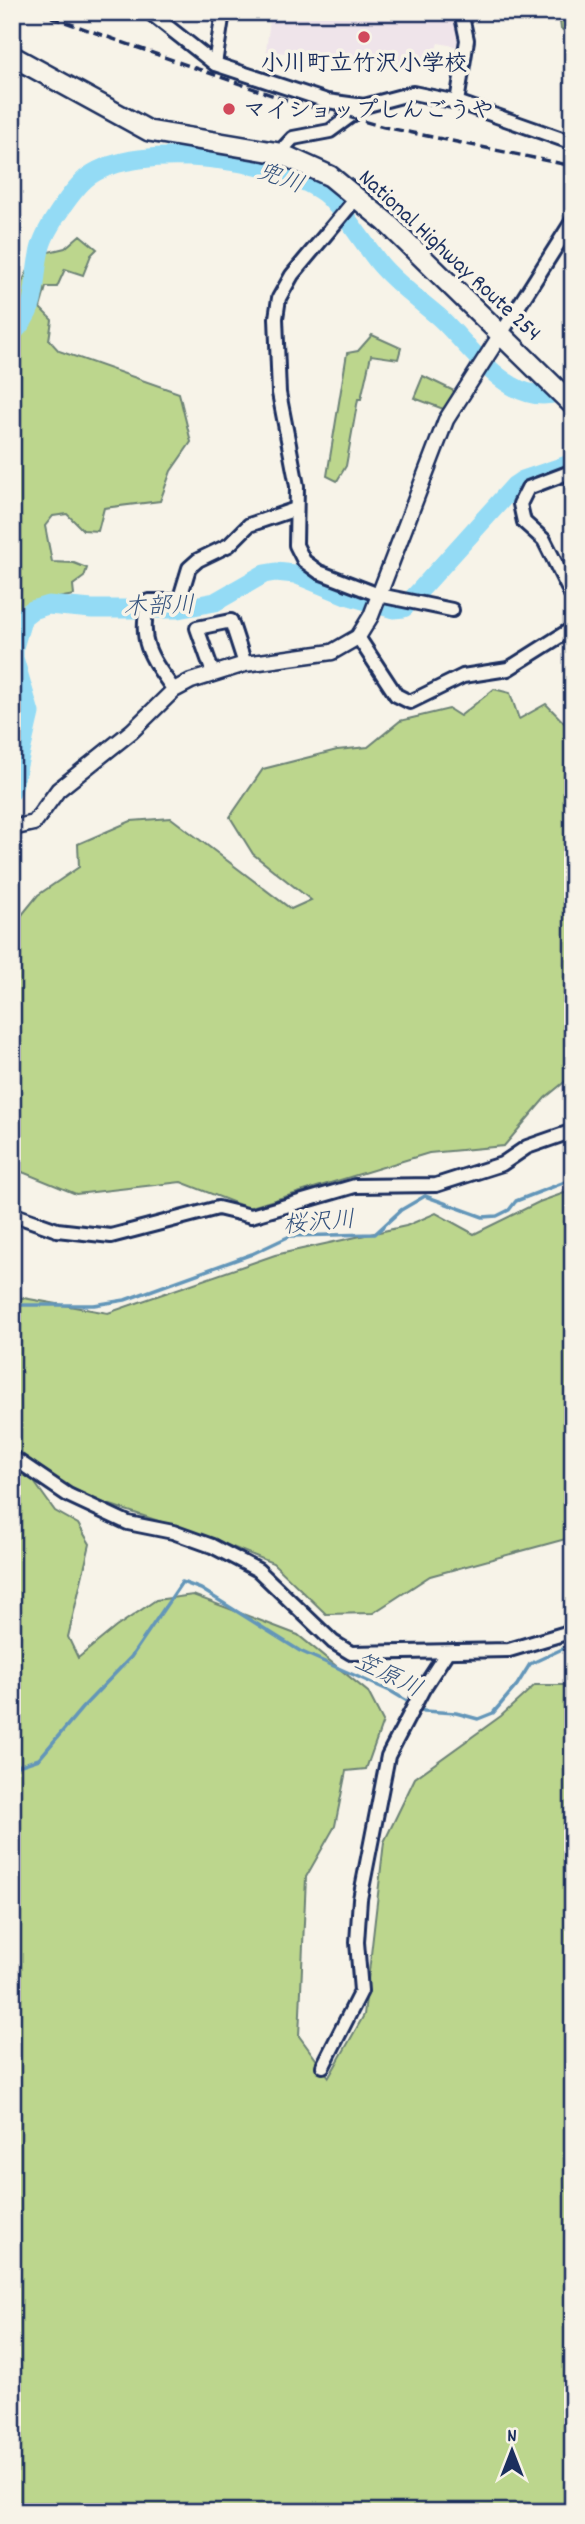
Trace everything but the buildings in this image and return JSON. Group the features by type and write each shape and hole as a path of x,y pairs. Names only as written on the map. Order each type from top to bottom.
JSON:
{"highway":[{"name":"National Highway Route 254","path":"12,56 149,131 279,153 330,176 358,197 568,400"}],"street":[{"path":"149,12 215,64 327,101 364,106"},
{"path":"215,64 223,12"},
{"path":"457,102 467,40 461,12"},
{"path":"279,153 293,138 330,131 364,106 413,93 457,102 573,143"},
{"path":"358,197 292,275 279,298 276,318 279,393 294,467 296,545 304,561 319,572 379,595 452,610"},
{"path":"12,828 34,822 65,784 132,731 174,690 245,664 332,652 358,637 379,595 446,420 573,220"},
{"path":"573,471 528,488 520,504 524,522 544,540 573,598"},
{"path":"174,690 152,659 145,641 142,623 149,601 179,601 188,568 198,560 229,545 249,525 296,509"},
{"path":"213,674 197,628 231,621 245,664"},
{"path":"358,637 396,695 410,702 463,676 508,669 573,628"},
{"path":"12,1214 57,1230 111,1236 218,1208 251,1216 355,1186 436,1185 502,1164 527,1147 573,1131"},
{"path":"12,1457 68,1494 128,1523 173,1532 212,1546 258,1570 333,1642 351,1653 520,1648 573,1631"},
{"path":"323,2066 361,1991 357,1942 360,1899 388,1756 404,1721 447,1652"}],"shaded area":[{"name":"小川町立竹沢小学校","path":"271,12 453,12 460,32 459,47 438,43 430,67 266,51"}],"green space":[{"path":"519,12 573,12 573,34 561,29 560,21"},
{"path":"80,235 97,249 91,255 83,275 65,269 57,287 46,287 40,308 52,320 49,340 59,351 179,393 191,442 171,471 160,501 104,508 98,531 83,530 67,514 53,516 45,526 52,562 74,563 87,568 84,577 73,585 74,595 37,602 12,615 12,301 36,255 65,248"},
{"path":"372,335 401,348 398,359 371,355 361,399 358,399 346,466 337,481 327,476 347,353 358,351"},
{"path":"423,376 456,392 446,410 414,398"},
{"path":"494,689 510,693 519,719 546,704 573,732 573,1075 545,1098 504,1146 429,1153 248,1208 181,1182 76,1194 20,1171 12,1171 12,927 38,895 79,867 78,844 131,821 171,818 291,909 311,900 253,854 230,817 263,769 337,750 368,747 400,721 449,709 460,716"},
{"path":"573,1190 573,1537 430,1576 373,1613 326,1614 273,1563 207,1537 32,1479 55,1511 78,1524 90,1544 68,1637 78,1658 116,1627 156,1600 193,1595 298,1635 368,1692 383,1721 366,1769 346,1771 335,1826 306,1877 299,2036 329,2077 364,2015 384,1842 415,1778 501,1716 535,1685 573,1685 573,2512 12,2512 12,1296 108,1313 275,1255 406,1226 436,1213 474,1234 539,1202"}],"waterway":[{"name":"兜川","path":"12,334 32,303 38,259 48,229 83,181 111,165 140,159 207,158 274,171 302,181 324,193 387,271 439,317 482,362 515,388 533,394 553,394 573,386"},
{"name":"木部川","path":"12,791 30,713 14,658 14,647 23,617 32,610 48,605 92,609 178,609 215,602 264,574 276,572 295,574 346,595 393,609 404,608 514,486 523,480 573,463"},
{"name":"桜沢川","path":"12,1305 94,1305 125,1300 252,1254 290,1236 375,1234 401,1210 425,1196 483,1217 497,1216 509,1210 516,1201 573,1179"},
{"name":"笠原川","path":"12,1768 39,1759 82,1708 131,1657 182,1582 201,1589 300,1651 392,1692 424,1711 456,1713 478,1719 493,1713 517,1685 530,1664 573,1644"},
{"path":"563,2411 573,2378"}],"railway":[{"path":"37,12 280,98 384,127 573,166"}],"place":[{"name":"小川町立竹沢小学校","path":"364,37"},
{"name":"マイショップしんごうや","path":"229,109"}]}
